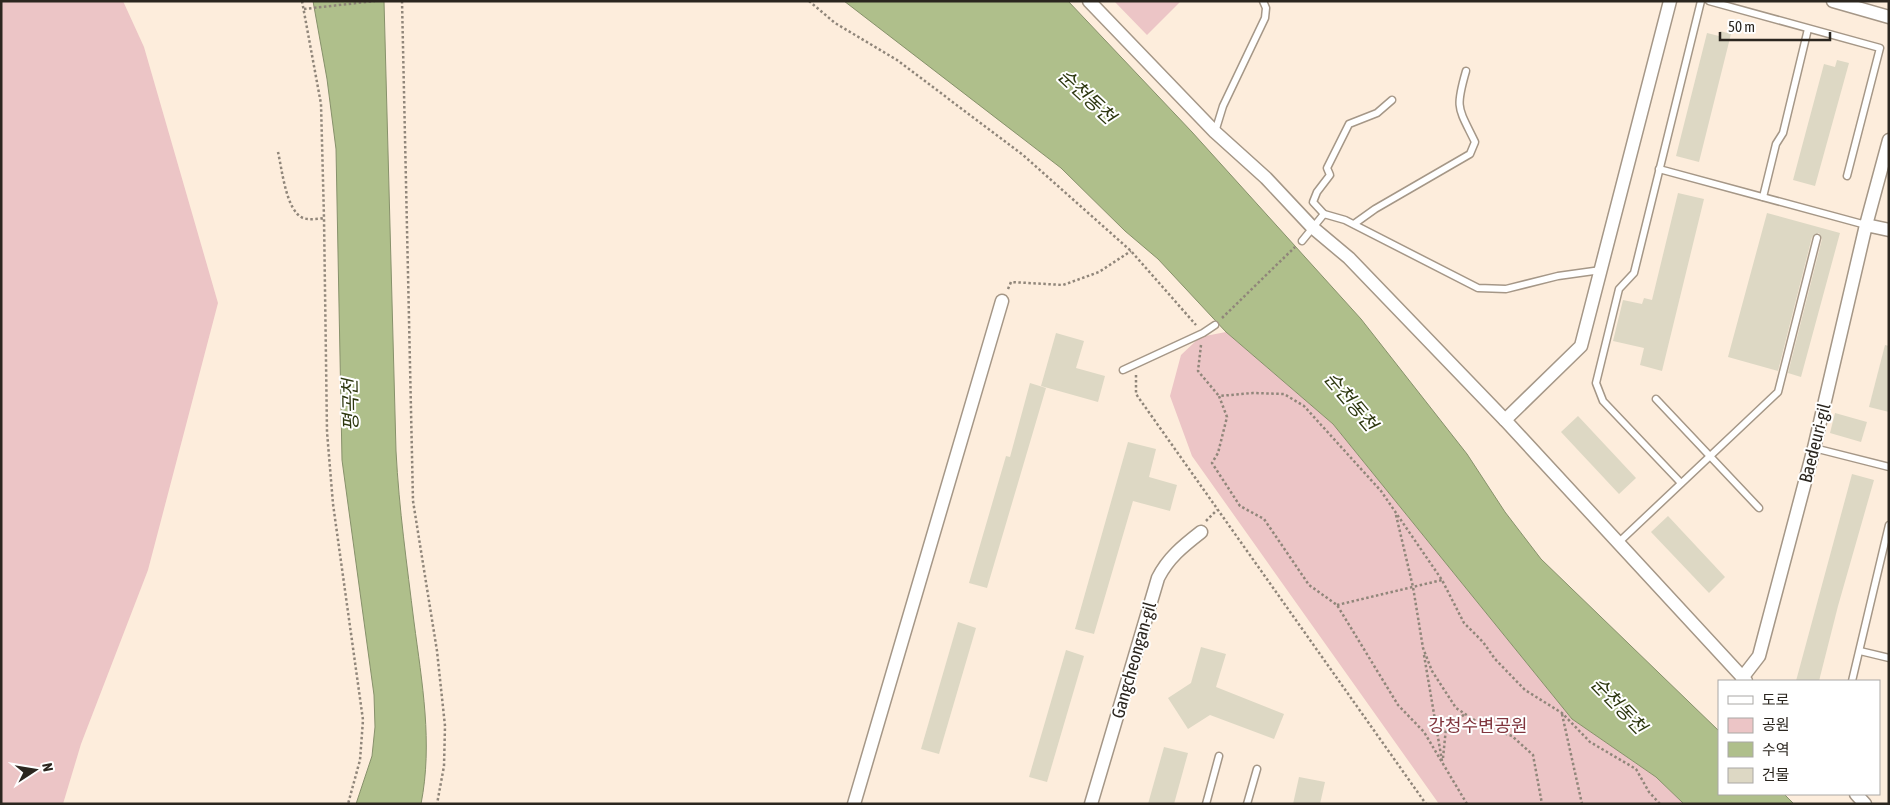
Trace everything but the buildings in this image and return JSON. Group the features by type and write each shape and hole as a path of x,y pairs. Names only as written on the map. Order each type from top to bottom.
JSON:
{"street":[{"path":"1089,1 1215,132 1266,178 1312,227 1349,258 1504,420 1744,680"},
{"path":"1504,420 1581,346 1670,1"},
{"path":"1833,1 1889,18"},
{"name":"Baedeuri-gil","path":"1744,680 1759,656 1814,448 1866,225 1887,154 1889,140"},
{"path":"1866,225 1889,230"},
{"path":"854,804 1002,301"},
{"name":"Gangcheongan-gil","path":"1091,804 1158,578 1178,550 1201,532"}],"lane":[{"path":"1215,132 1223,106 1265,18 1266,8 1263,1"},
{"path":"1681,483 1604,401 1596,383 1619,290 1634,273 1701,1"},
{"path":"1708,1 1880,48 1847,176"},
{"path":"1762,197 1776,144 1783,132 1808,29"},
{"path":"1354,224 1375,209 1470,154 1475,142 1462,116 1458,103 1466,71"},
{"path":"1392,100 1378,113 1349,124 1327,168 1330,175 1317,192 1313,202 1324,214 1354,224 1478,288 1506,288 1566,275 1602,270"},
{"path":"1659,169 1866,225"},
{"path":"1302,241 1324,214"},
{"path":"1617,544 1778,392 1817,238"},
{"path":"1123,370 1203,333 1215,325"},
{"path":"1656,399 1759,508"},
{"path":"1814,448 1889,468"},
{"path":"1852,680 1889,525"},
{"path":"1860,651 1889,658"},
{"path":"1206,804 1219,756"},
{"path":"1247,804 1257,769"}],"path":[{"path":"302,1 320,104 324,218 327,432 333,504 364,720 360,760 348,804"},
{"path":"304,9 376,1"},
{"path":"402,1 413,501 437,651 445,726 444,766 437,804"},
{"path":"810,1 835,22 897,60 1023,155 1131,251 1203,333 1198,371 1219,396 1227,417 1218,453 1212,463 1240,506 1264,519 1309,585 1337,605 1398,704 1424,732 1468,804"},
{"path":"278,152 292,209 301,217 307,219 324,218"},
{"path":"1215,325 1302,241"},
{"path":"1002,301 1012,282 1063,284 1099,272 1131,251"},
{"path":"1135,363 1136,394 1426,804"},
{"path":"1219,396 1253,393 1284,394 1304,406 1375,485 1442,580 1464,624 1483,642 1495,659 1525,690 1562,713 1590,742 1636,769 1649,792 1660,804"},
{"path":"1396,513 1412,587 1442,762"},
{"path":"1337,605 1442,580"},
{"path":"1423,648 1432,672 1456,708 1482,725 1512,736 1532,755 1542,804"},
{"path":"1562,713 1582,804"},
{"path":"1442,762 1446,728 1464,714"}],"green space":[{"path":"1,1 123,1 144,47 218,303 148,570 81,744 63,804 1,804"},
{"path":"1114,1 1181,1 1147,35"},
{"name":"강청수변공원","path":"1226,332 1333,424 1572,719 1656,777 1684,804 1439,804 1192,456 1170,396 1181,355 1200,337"}],"water":[{"name":"평곡천","path":"313,1 384,1 396,451 403,537 425,713 426,758 421,804 356,804 372,756 375,727 374,695 342,460 336,149 327,79"},
{"name":"순천동천","path":"844,1 1068,1 1192,132 1361,319 1467,454 1505,512 1541,559 1718,730 1718,795 1785,795 1794,804 1684,804 1656,777 1572,719 1333,424 1226,332 1158,259 1125,231 1061,168"}]}
